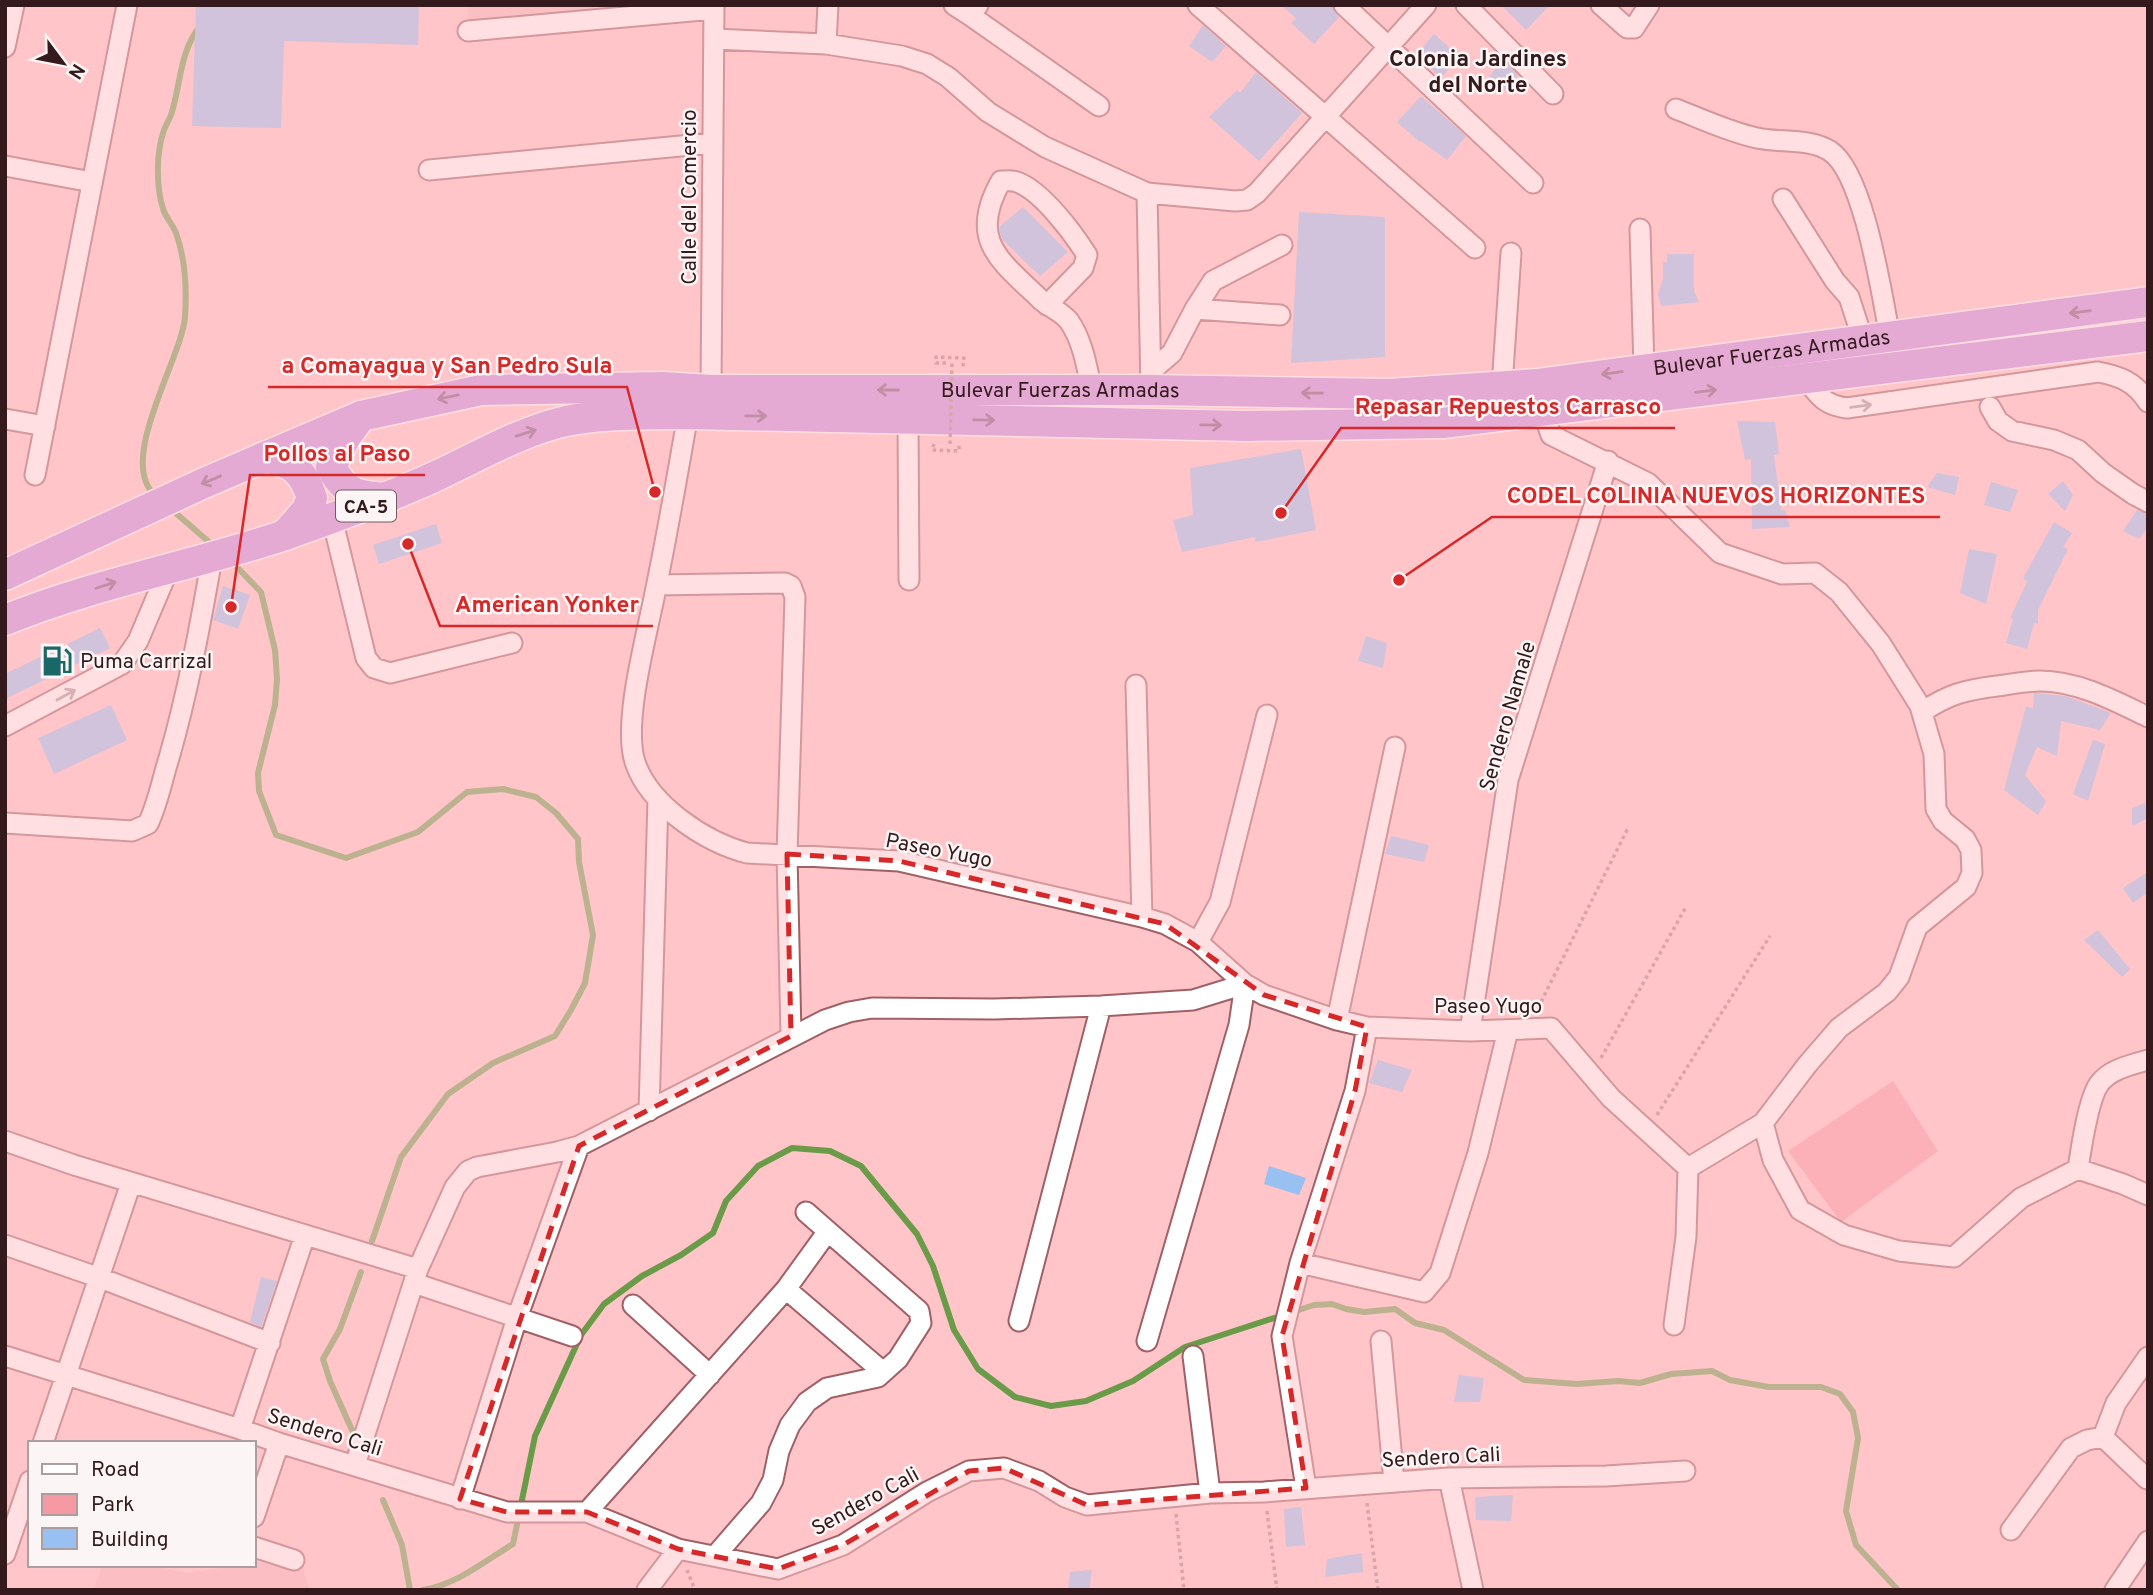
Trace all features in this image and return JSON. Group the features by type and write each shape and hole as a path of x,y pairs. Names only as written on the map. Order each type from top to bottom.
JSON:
{"highway":[{"name":"Bulevar Fuerzas Armadas","path":"5,575 361,416 481,390 650,387 711,390 1092,391 1151,381 1389,394 1537,384 2148,302"},
{"name":"Bulevar Fuerzas Armadas","path":"5,620 41,605 118,581 212,558 285,535 389,498 516,436 567,421 626,415 688,414 1246,426 1443,423 1805,379 2094,358 2148,337"},
{"path":"361,416 345,438 331,467 338,481 349,491 365,496 389,498"},
{"path":"262,458 280,460 298,470 307,482 312,498 306,511 285,535"}],"street":[{"path":"5,47 14,5"},
{"path":"35,475 127,5"},
{"path":"826,44 828,5"},
{"path":"1198,5 1475,248"},
{"path":"1344,5 1533,183"},
{"path":"714,39 826,44 902,56 927,64 948,77 988,111 1045,147 1147,193 1235,201 1247,200 1257,193 1426,5"},
{"path":"1466,5 1553,94"},
{"path":"1601,5 1627,28 1634,28 1649,5"},
{"path":"468,31 712,6"},
{"name":"Calle del Comercio","path":"711,390 712,6"},
{"path":"967,9 1099,106"},
{"path":"1676,109 1754,137 1814,145 1830,151 1842,162 1853,182 1864,219 1877,338"},
{"path":"429,170 712,143"},
{"path":"5,166 92,182"},
{"path":"1047,305 1083,268 1087,255 1077,239 1034,192 1015,181 1000,181 989,201 986,236 998,257 1047,305 1068,320 1084,353 1092,391"},
{"path":"1147,193 1151,381"},
{"path":"1783,198 1835,281 1877,338"},
{"path":"1640,229 1644,369"},
{"path":"1151,381 1172,353 1213,281 1282,245"},
{"path":"1502,386 1511,253"},
{"path":"1195,309 1280,315"},
{"path":"2094,358 2135,385 2148,402"},
{"path":"1990,407 1998,421 2012,431 2054,440 2077,450 2103,472 2148,502"},
{"path":"1543,411 1551,435 1648,483 1720,553 1782,574 1815,573 1839,592 1881,643 1922,712 1934,754 1936,809 1943,821 1965,839 1971,850 1972,873 1966,887 1917,928 1899,977 1887,992 1839,1028 1763,1123 1688,1168 1686,1237 1674,1325"},
{"name":"Paseo Yugo","path":"688,414 635,694 631,745 642,777 658,799 693,828 731,849 747,853 898,861 1142,917 1166,925 1198,942 1245,984 1264,995 1337,1020 1367,1027 1470,1031 1551,1028 1611,1098 1688,1168"},
{"path":"5,419 45,426"},
{"path":"908,419 909,580"},
{"name":"Sendero Namale","path":"1470,1031 1508,779 1608,461"},
{"path":"332,518 366,658 374,668 390,673 512,643"},
{"path":"5,823 132,831 148,824 184,704 198,645 212,558"},
{"path":"5,726 122,664 138,641 169,568"},
{"path":"657,585 785,583 791,586 795,597 786,855 791,1036"},
{"path":"1922,712 1965,690 2042,681 2068,685 2110,698 2148,717"},
{"path":"1136,685 1142,917"},
{"path":"1198,942 1220,902 1267,715"},
{"path":"1337,1020 1395,747"},
{"path":"649,1111 658,799"},
{"path":"355,1465 416,1276 454,1187 468,1171 579,1146 791,1036 825,1020 872,1008 1101,1006 1193,1000 1245,984 1238,1025 1147,1342"},
{"path":"1019,1321 1101,1006"},
{"path":"1306,1488 1282,1336 1300,1263 1355,1091 1367,1027"},
{"path":"1300,1263 1424,1292 1440,1273 1518,1030"},
{"path":"2078,1169 2086,1122 2099,1084 2119,1068 2148,1060"},
{"path":"1763,1123 1773,1160 1800,1210 1844,1235 1899,1251 1954,1257 2021,1198 2078,1169 2148,1195"},
{"path":"5,1141 305,1236 416,1276 517,1318 572,1336"},
{"path":"460,1499 517,1318 579,1146"},
{"path":"44,1441 131,1183"},
{"path":"715,1556 761,1503 773,1480 779,1451 790,1425 807,1402 827,1388 878,1377 898,1359 921,1323 919,1311 806,1212"},
{"path":"587,1512 786,1289 828,1231"},
{"path":"240,1429 305,1236"},
{"path":"5,1245 270,1343"},
{"path":"786,1289 883,1372"},
{"path":"633,1305 710,1375"},
{"path":"1381,1341 1394,1482"},
{"name":"Sendero Cali","path":"5,1356 460,1499 508,1512 587,1512 678,1549 778,1569 843,1545 927,1492 969,1471 1004,1468 1039,1481 1065,1497 1087,1506 1210,1493 1264,1492 1449,1478 1606,1476 1685,1471"},
{"path":"1193,1356 1210,1493"},
{"path":"2103,1437 2116,1403 2148,1357"},
{"path":"2103,1437 2147,1480"},
{"path":"2011,1530 2071,1448 2087,1440 2103,1437"},
{"path":"256,1511 279,1443"},
{"path":"1449,1478 1473,1590"},
{"path":"5,1554 28,1487"},
{"path":"2115,1590 2148,1541"},
{"path":"256,1548 294,1560"},
{"path":"647,1590 678,1549"}],"path":[{"path":"959,451 932,450 932,444 950,444 952,363 936,363 936,357 964,358"},
{"path":"1518,1030 1628,828"},
{"path":"1591,1075 1686,907"},
{"path":"1647,1131 1770,936"},
{"path":"1365,1484 1378,1590"},
{"path":"1264,1492 1277,1590"},
{"path":"1174,1498 1184,1590"}],"highlighted area":[{"path":"787,854 899,861 1165,924 1264,995 1367,1027 1355,1091 1282,1336 1306,1488 1087,1505 1004,1468 969,1471 843,1545 778,1569 678,1549 587,1512 507,1512 460,1499 579,1146 791,1036"}],"shaded area":[{"path":"468,5 665,5 468,24"},
{"path":"256,1556 302,1567 310,1590 94,1590 101,1567 159,1567 186,1573 229,1567 256,1567"}],"green space":[{"path":"1893,1081 1938,1151 1841,1222 1788,1151"}],"building":[{"path":"196,5 419,5 418,45 284,41 281,128 192,126"},
{"path":"1281,5 1332,5 1339,17 1314,44 1291,23 1296,18"},
{"path":"1501,5 1550,5 1526,30"},
{"path":"1203,25 1226,46 1212,62 1189,46"},
{"path":"1434,34 1459,56 1441,78 1416,55"},
{"path":"1503,60 1518,75 1501,94 1486,80"},
{"path":"1256,72 1302,113 1259,161 1209,117 1237,90 1240,93"},
{"path":"1421,96 1466,136 1447,160 1397,122"},
{"path":"1023,207 1068,252 1040,276 1003,240 1000,232 1000,226"},
{"path":"1299,212 1385,217 1385,357 1291,363"},
{"path":"1667,254 1694,254 1694,291 1699,302 1661,306 1658,294 1663,279 1663,262 1667,262"},
{"path":"1737,421 1775,422 1779,454 1774,455 1781,510 1785,510 1790,527 1752,529 1751,459 1745,460"},
{"path":"1301,449 1316,530 1255,542 1255,537 1182,552 1173,520 1193,515 1190,468"},
{"path":"1937,473 1959,477 1955,495 1927,487"},
{"path":"2063,481 2073,495 2065,511 2048,494"},
{"path":"1991,482 2018,490 2010,512 1984,505"},
{"path":"2137,510 2148,514 2148,527 2139,539 2123,531"},
{"path":"2054,522 2072,533 2063,547 2068,549 2038,610 2038,624 2034,623 2027,649 2006,643 2013,619 2010,618 2027,582 2023,578"},
{"path":"436,524 442,543 379,564 373,545"},
{"path":"1969,549 1997,554 1986,604 1960,593"},
{"path":"223,586 250,595 238,629 213,620"},
{"name":"Puma Carrizal","path":"100,628 110,648 5,699 5,674"},
{"path":"1366,636 1387,643 1383,668 1358,661"},
{"path":"2034,693 2066,696 2111,713 2100,730 2061,721 2057,756 2037,747 2025,775 2046,801 2038,815 2004,790 2026,706 2033,709"},
{"path":"111,705 127,740 54,774 38,738"},
{"path":"2093,740 2105,744 2088,801 2073,794"},
{"path":"2145,803 2148,818 2132,826 2132,808"},
{"path":"1391,836 1429,845 1424,862 1385,854"},
{"path":"2148,872 2148,892 2133,903 2123,888"},
{"path":"2098,930 2130,969 2122,977 2084,940"},
{"path":"1378,1060 1412,1070 1402,1092 1369,1083"},
{"path":"1269,1166 1306,1178 1299,1195 1264,1184"},
{"path":"261,1277 277,1281 261,1327 250,1322"},
{"path":"1459,1375 1484,1378 1480,1402 1454,1402"},
{"path":"1513,1495 1511,1521 1476,1520 1475,1497"},
{"path":"1301,1507 1305,1545 1286,1547 1284,1509"},
{"path":"1362,1553 1363,1572 1325,1577 1327,1559"},
{"path":"1092,1570 1089,1590 1068,1590 1070,1572"}],"waterway":[{"path":"155,495 145,479 143,459 154,409 181,335 186,296 184,264 179,243 161,200 158,159 184,57 201,25"},
{"path":"171,509 216,548"},
{"path":"232,562 261,592 275,650 275,705 258,773 259,791 276,835 346,858 418,832 467,792 503,789 536,797 556,813 578,839 579,862 593,935 585,983 555,1036 493,1063 448,1094 401,1157 372,1241"},
{"path":"423,1590 459,1578 513,1544 535,1436 581,1335 604,1304 642,1276 681,1255 713,1233 726,1201 758,1166 792,1148 830,1151 861,1166 917,1234 933,1266 954,1330 978,1369 1015,1397 1051,1406 1086,1401 1133,1381 1185,1347 1314,1305 1332,1304 1364,1312 1395,1309 1415,1323 1444,1330 1524,1380 1577,1384 1618,1381 1640,1383 1671,1374 1712,1371 1730,1380 1769,1387 1821,1387 1840,1394 1853,1412 1858,1438 1846,1511 1856,1545 1898,1590"},
{"path":"356,1439 323,1359 340,1329 361,1272"},
{"path":"383,1500 402,1545 410,1590"}],"place":[{"name":"a Comayagua y San Pedro Sula","path":"655,492"},
{"name":"Repasar Repuestos Carrasco","path":"1281,513"},
{"name":"American Yonker","path":"408,544"},
{"name":"CODEL COLINIA NUEVOS HORIZONTES","path":"1399,580"},
{"name":"Pollos al Paso","path":"231,607"},
{"name":"Puma Carrizal","path":"57,661"}],"district":[{"name":"Colonia Jardines del Norte","path":"1478,71"}]}
